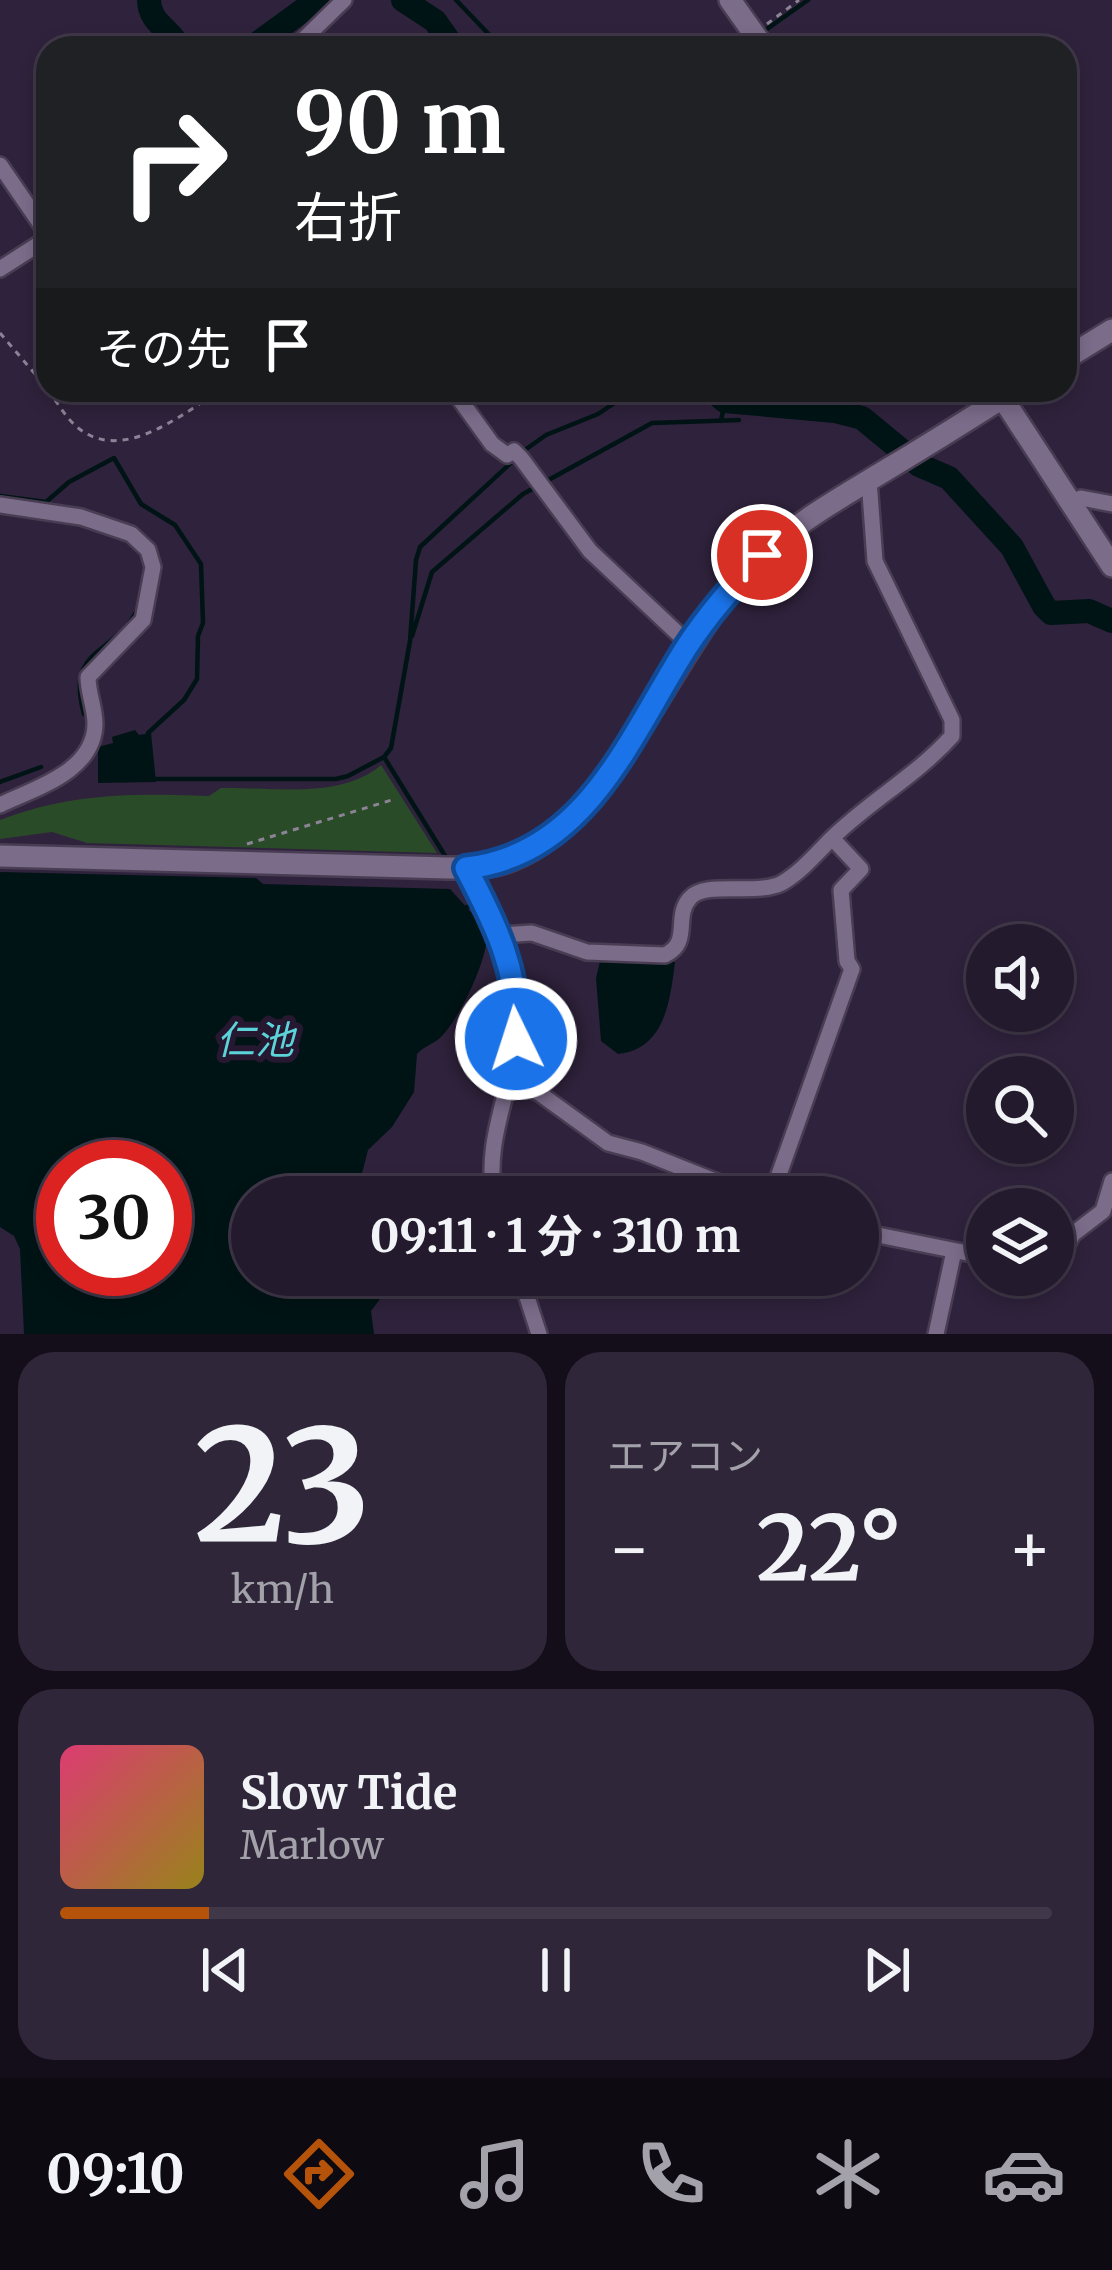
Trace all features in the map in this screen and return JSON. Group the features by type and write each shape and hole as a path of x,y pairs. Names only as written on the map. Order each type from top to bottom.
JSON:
{"street":[{"path":"307,36 344,0"},
{"path":"730,0 755,36"},
{"path":"0,166 36,219"},
{"path":"0,269 36,245"},
{"path":"1077,352 1112,330"},
{"path":"462,402 492,444 507,454 519,455 590,551 689,644"},
{"path":"0,856 458,868 510,861 533,849 586,805 689,644 762,555 798,526 991,402"},
{"path":"1010,402 1112,566"},
{"path":"502,935 532,934 587,952 665,956 682,939 690,898 700,891 760,890 781,884 870,802 931,760 952,736 952,720 875,561 869,480"},
{"path":"1071,503 1082,498 1112,504"},
{"path":"0,505 80,518 130,534 142,541 153,567 142,620 88,677 95,725 83,756 73,770 0,805"},
{"path":"778,1176 852,969 847,961 841,890 861,869 832,838"},
{"path":"458,868 502,935 518,1020 490,1176"},
{"path":"509,1078 539,1093 608,1143 703,1176"},
{"path":"1074,1233 1103,1211 1112,1181"},
{"path":"879,1235 966,1253"},
{"path":"936,1334 954,1251"},
{"path":"527,1296 538,1334"}],"path":[{"path":"764,36 799,0"},
{"path":"0,333 36,376"},
{"path":"57,402 76,427 110,442 135,439 200,402"},
{"path":"242,845 395,799"}],"green space":[{"path":"381,765 437,853 87,843 52,832 0,839 0,820 51,804 129,795 209,796 221,788 326,787 364,776"}],"water":[{"path":"135,730 139,735 151,733 156,782 98,783 98,747"},
{"name":"仁池","path":"0,872 256,878 263,884 450,889 477,919 485,916 491,926 473,985 449,1028 417,1054 414,1092 392,1127 368,1150 361,1176 231,1176 231,1296 382,1296 371,1311 374,1334 24,1334 20,1249 14,1236 0,1227"},
{"path":"600,961 675,962 662,1021 646,1043 634,1050 618,1054 601,1041 596,978"}],"waterway":[{"path":"149,0 153,15 172,36"},
{"path":"268,36 317,0"},
{"path":"403,0 435,21 446,36"},
{"path":"456,0 490,36"},
{"path":"767,29 808,0"},
{"path":"522,452 546,435 616,402"},
{"path":"721,421 725,402"},
{"path":"736,402 862,418 919,465 949,478 1012,547 1051,613 1089,611 1112,621"},
{"path":"412,636 432,572 523,494 652,423 739,420"},
{"path":"0,496 46,502 69,482 114,458 141,504 175,525 201,564 203,623 197,679 184,700 148,733"},
{"path":"447,859 384,757 391,748 410,641 416,560 420,547 514,460"},
{"path":"84,714 80,692 86,663 117,636 139,607"},
{"path":"155,779 336,779 384,757"},
{"path":"0,782 41,767"},
{"path":"456,873 475,905 464,908"}],"route":[{"path":"516,1039 515,989 502,935 466,868 510,861 533,849 586,805 689,644 762,555"}]}
